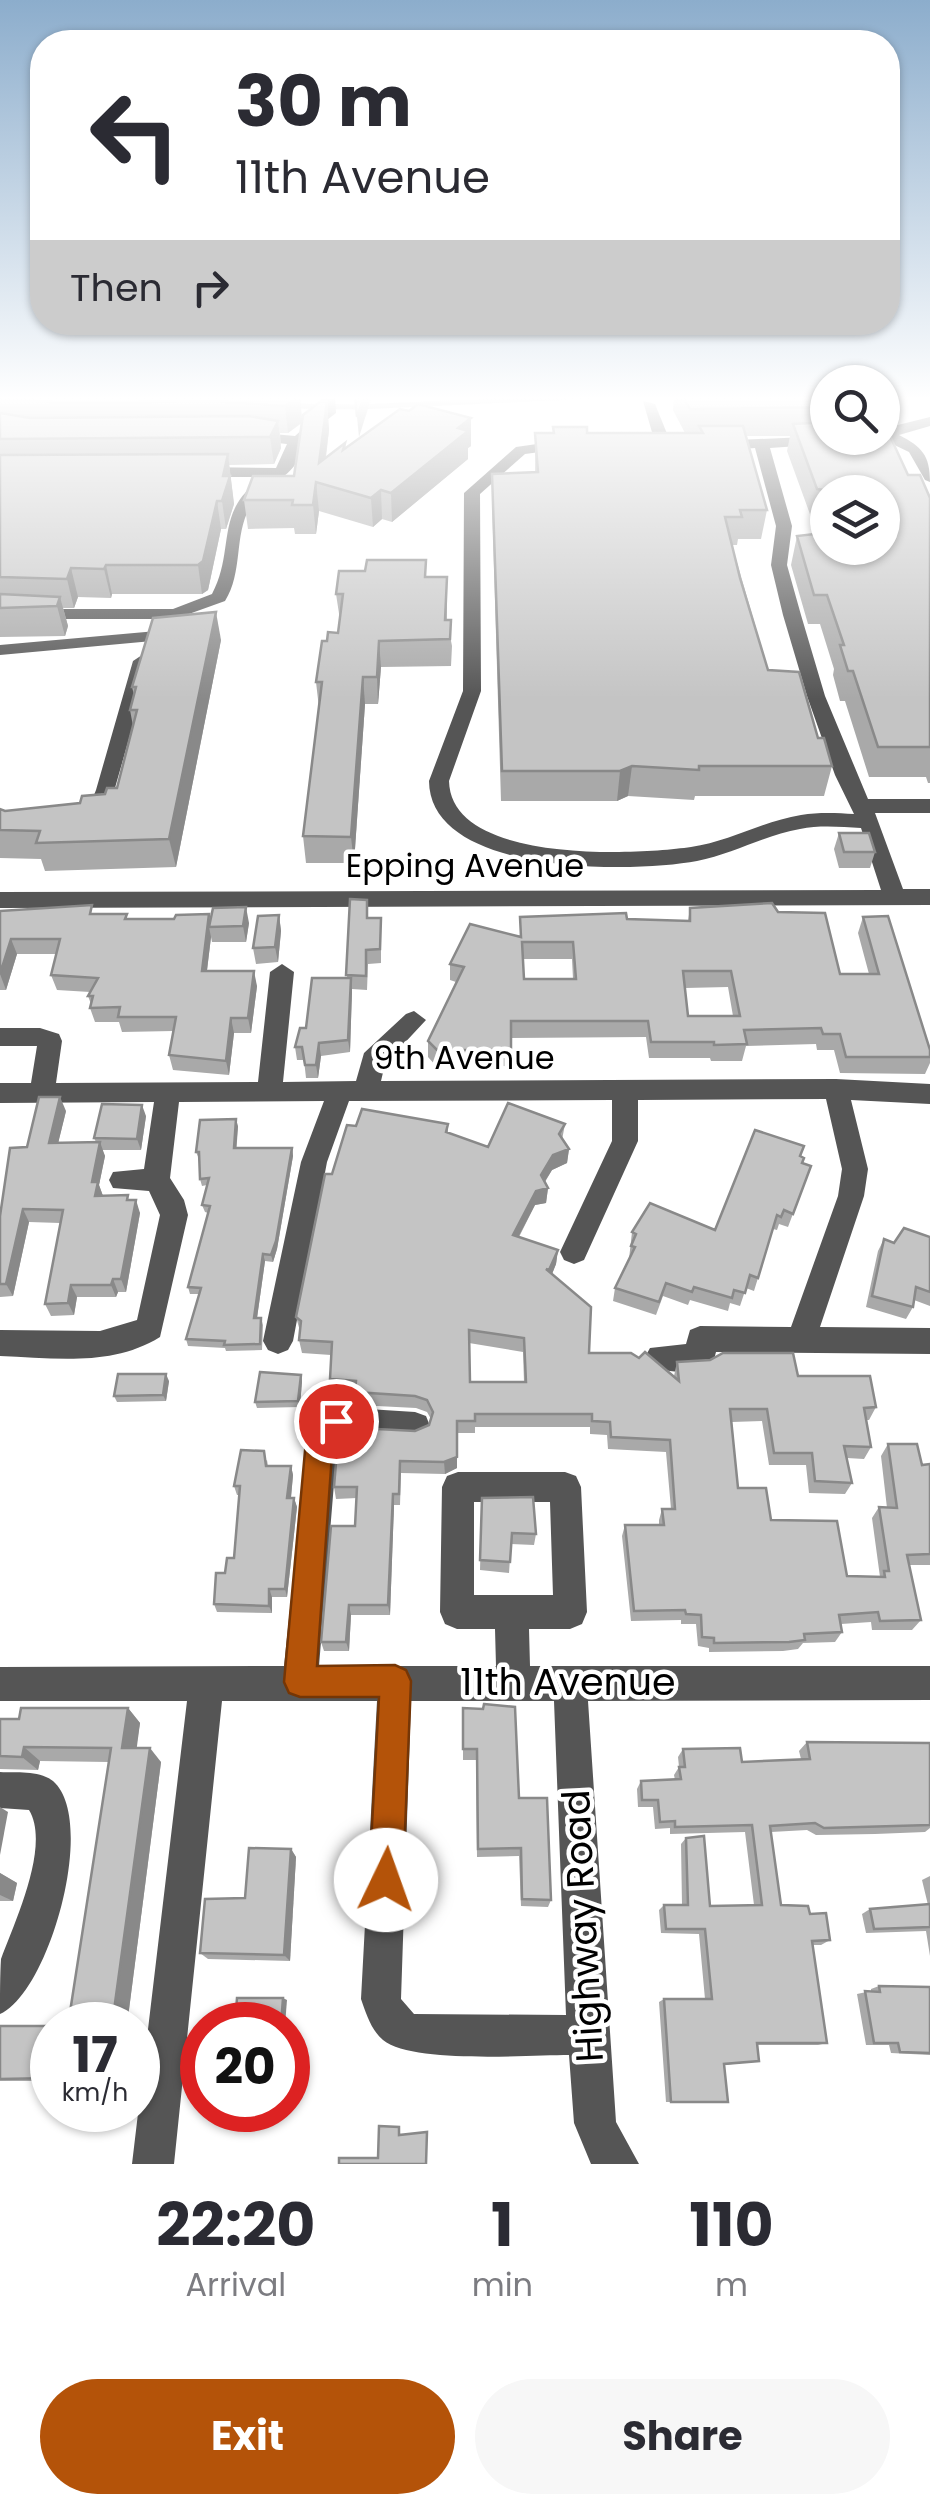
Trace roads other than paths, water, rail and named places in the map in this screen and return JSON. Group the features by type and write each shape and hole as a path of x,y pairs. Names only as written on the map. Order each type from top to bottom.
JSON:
{"street":[{"path":"0,614 175,614 210,602 224,589 245,502 251,497"},
{"path":"472,497 472,692 469,712 442,766 438,784 448,818 466,833 515,850 569,857 692,855 794,823 930,806"},
{"path":"776,497 784,526 778,565 792,615 816,696 894,897"},
{"path":"0,650 198,632"},
{"path":"70,816 87,815 98,809 148,638"},
{"name":"Epping Avenue","path":"0,900 930,896"},
{"path":"269,1092 282,972"},
{"path":"278,1341 314,1162 373,1060 414,1020"},
{"path":"0,1038 40,1037 50,1041 42,1092"},
{"path":"574,1252 625,1141 625,1090"},
{"path":"802,1340 851,1196 855,1169 836,1090"},
{"path":"0,1343 119,1343 150,1328 174,1214 171,1200 156,1180 168,1092"},
{"name":"9th Avenue","path":"0,1093 929,1093"},
{"path":"122,1180 156,1180"},
{"path":"660,1358 702,1358 700,1339 930,1340"},
{"path":"300,1682 324,1426 336,1421 414,1426"},
{"path":"458,1487 565,1488 570,1612 512,1612 457,1612 458,1487"},
{"path":"512,1612 512,1682"},
{"path":"395,1681 380,1999 385,2012 400,2030 413,2034 587,2036"},
{"name":"Highway Road","path":"570,1683 587,2036 595,2123 607,2151 618,2164"},
{"name":"11th Avenue","path":"0,1684 930,1683"},
{"path":"153,2164 206,1684"},
{"path":"0,1790 38,1792 48,1804 52,1827 46,1879 30,1942 19,1970 0,1994"}]}
